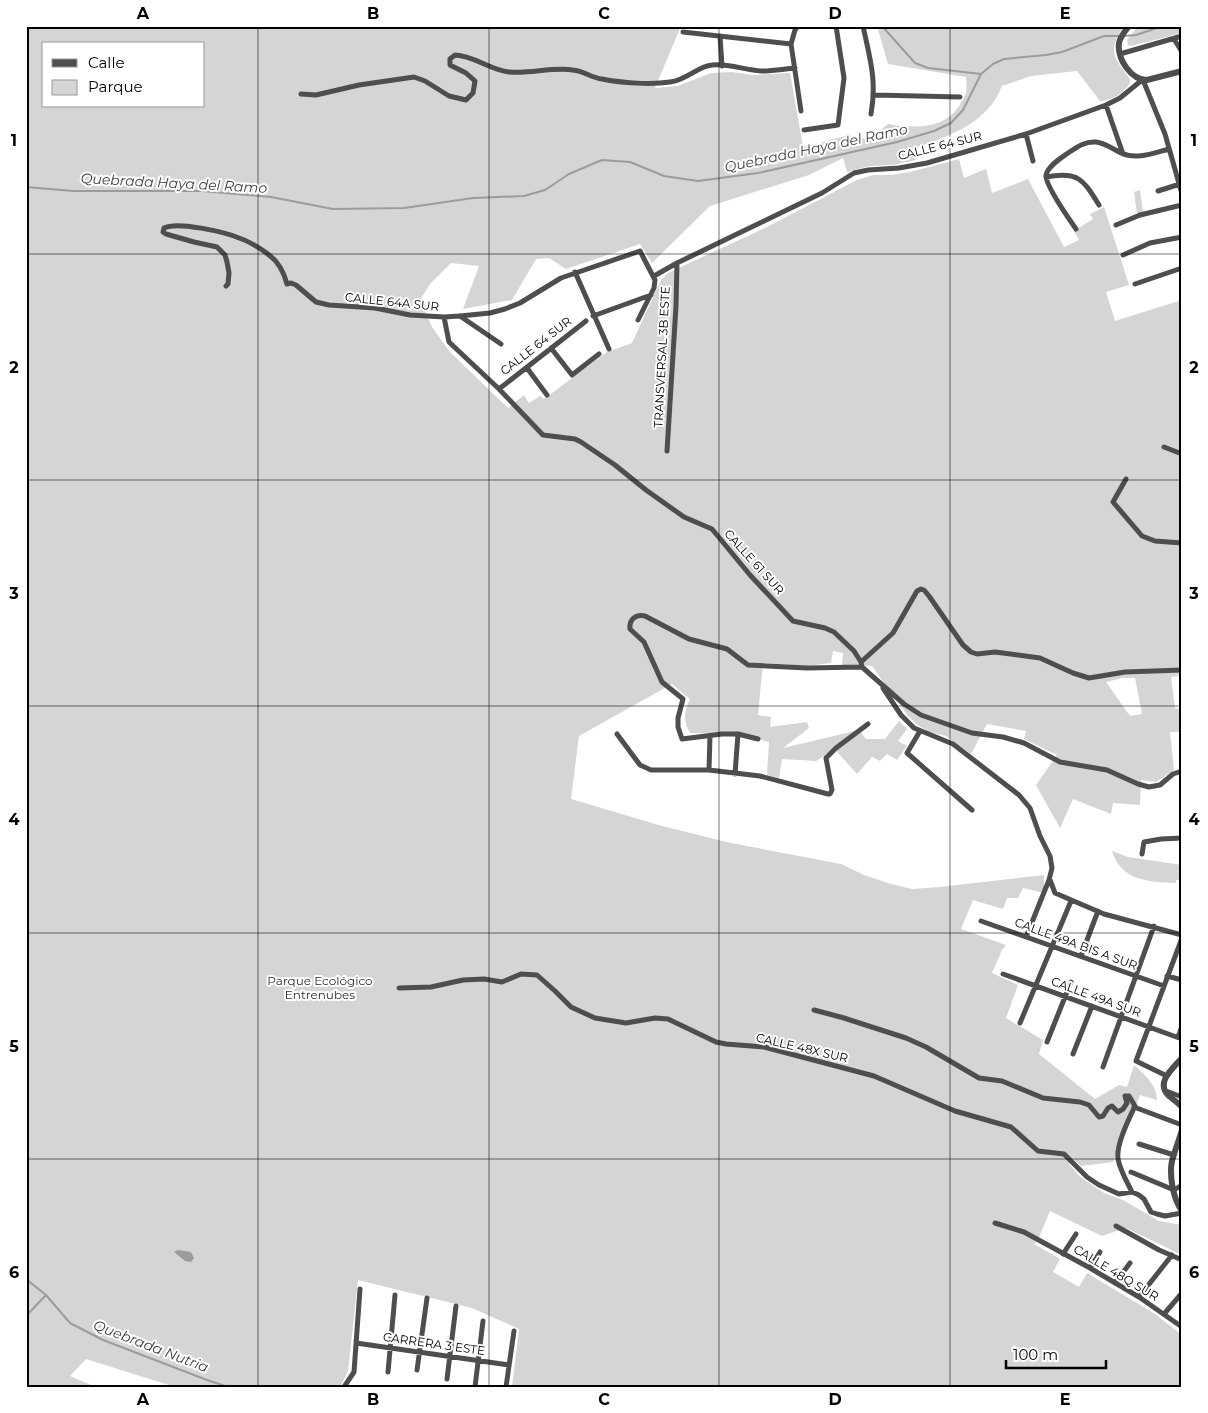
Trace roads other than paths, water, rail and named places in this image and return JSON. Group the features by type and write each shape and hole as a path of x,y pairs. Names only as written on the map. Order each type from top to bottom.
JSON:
{"street":[{"path":"798,26 791,44 801,111"},
{"path":"804,130 838,125 844,78 836,26"},
{"path":"863,26 873,74 875,95 871,114"},
{"path":"1129,26 1122,37 1120,54 1129,71 1142,80 1160,118 1182,194"},
{"path":"683,32 791,44"},
{"path":"720,36 722,66"},
{"path":"1120,54 1182,36"},
{"path":"1174,39 1182,52"},
{"path":"301,94 323,94 360,85 414,77 425,81 449,96 466,100 473,93 475,81 466,73 450,65 450,59 456,55 470,58 494,69 507,72 518,73 548,69 573,70 602,79 630,82 670,82 685,78 703,67 711,65 762,71 795,68"},
{"name":"CALLE 64 SUR","path":"654,276 676,263 822,193 854,173 927,163 1026,134 1106,105 1120,98 1142,80 1182,71"},
{"path":"875,95 960,97"},
{"path":"1106,105 1123,154"},
{"path":"1026,134 1034,161"},
{"path":"1076,229 1049,186 1046,177 1048,170 1055,163 1078,147 1090,142 1103,144 1123,154 1134,156 1143,156 1169,149"},
{"path":"1046,177 1080,178 1087,185 1099,205"},
{"path":"1158,191 1180,184"},
{"path":"1116,225 1140,215 1182,205"},
{"name":"CALLE 64A SUR","path":"226,286 229,273 226,258 219,248 214,245 194,242 166,234 163,232 164,228 172,226 196,228 222,232 241,239 270,255 280,267 287,284 296,285 316,302 344,307 375,308 410,315 444,317 490,313 513,306 575,272 640,251 654,276"},
{"path":"1123,254 1150,243 1182,237"},
{"name":"TRANSVERSAL 3B ESTE","path":"667,452 676,306 676,263"},
{"path":"1135,284 1182,268"},
{"path":"575,272 609,349"},
{"path":"638,320 654,288 654,276"},
{"path":"593,316 651,295"},
{"path":"460,316 501,344"},
{"path":"444,317 446,335 449,342 500,389"},
{"name":"CALLE 64 SUR","path":"500,389 586,321"},
{"path":"551,348 572,375 600,354"},
{"path":"527,368 547,395"},
{"name":"CALLE 61 SUR","path":"500,389 543,435 575,439 581,442 684,517 712,529 750,575 793,620 830,629 848,644 878,682"},
{"path":"1164,447 1182,454"},
{"path":"1126,479 1113,502 1140,534 1155,541 1182,543"},
{"path":"758,739 738,734 682,739 678,727 678,718 682,699 662,682 643,641 631,631 630,623 635,617 643,615 689,639 727,649 748,665 807,668 862,664 888,638 917,591 923,590 963,645 971,652 977,654 995,652 1040,658 1089,678 1124,672 1182,670"},
{"path":"878,682 906,721 920,731 953,744 1019,795 1030,808 1052,863 1050,880 1026,937"},
{"path":"878,682 904,704 921,715 972,734 1003,737 1024,743 1060,762 1107,770 1149,787 1160,785 1173,774 1182,771"},
{"path":"617,734 640,765 651,770 709,770 760,776 830,794 832,792 826,758 868,724"},
{"path":"920,731 908,753 972,810"},
{"path":"735,774 738,734"},
{"path":"709,770 710,736"},
{"path":"1142,854 1144,842 1161,838 1182,838"},
{"path":"1050,880 1055,893 1071,901 1182,936 1136,1061 1167,1076"},
{"path":"1020,1023 1071,901"},
{"path":"1081,956 1098,911"},
{"name":"CALLE 49A BIS A SUR","path":"981,921 1164,986"},
{"path":"1103,1067 1154,926"},
{"name":"CALLE 48X SUR","path":"399,988 431,986 463,980 484,979 502,982 521,974 537,974 571,1007 595,1018 626,1023 655,1018 668,1019 716,1042 764,1048 874,1076 955,1111 1010,1127 1038,1151 1064,1154 1087,1177 1100,1186 1119,1194 1132,1192"},
{"name":"CALLE 49A SUR","path":"1003,974 1180,1038"},
{"path":"1167,976 1182,980"},
{"path":"1047,1042 1071,982"},
{"path":"1073,1054 1092,1006"},
{"path":"814,1010 906,1038 926,1047 979,1078 1002,1080 1043,1098 1089,1105 1100,1117 1112,1106 1118,1112 1123,1109 1127,1104 1125,1098 1127,1096 1130,1097 1135,1106 1182,1125"},
{"path":"1180,1038 1182,1026"},
{"path":"1182,1058 1179,1066 1167,1076 1164,1083 1165,1091 1182,1108"},
{"path":"1165,1091 1182,1097"},
{"path":"1135,1106 1126,1125 1118,1156 1124,1177 1132,1192 1144,1199 1151,1212 1161,1216 1182,1212 1174,1190 1171,1172 1182,1130"},
{"path":"1139,1144 1174,1155"},
{"path":"1131,1172 1174,1190"},
{"path":"1174,1190 1182,1185"},
{"name":"CALLE 48Q SUR","path":"995,1223 1022,1232 1090,1268 1182,1327"},
{"path":"1116,1226 1158,1250 1182,1260"},
{"path":"1063,1254 1076,1234"},
{"path":"1090,1268 1100,1252"},
{"path":"1139,1298 1172,1255"},
{"path":"1115,1283 1130,1263"},
{"path":"344,1387 354,1372 360,1289"},
{"path":"1164,1314 1182,1293"},
{"path":"388,1372 396,1295"},
{"path":"417,1370 427,1298"},
{"path":"447,1379 456,1306"},
{"path":"475,1387 483,1321"},
{"path":"506,1387 514,1331"},
{"name":"CARRERA 3 ESTE","path":"356,1343 509,1366"}],"waterway":[{"path":"882,26 915,63 928,68 981,74"},
{"name":"Quebrada Haya del Ramo","path":"1124,36 1136,35 1163,26"},
{"name":"Quebrada Haya del Ramo","path":"26,187 73,191 202,191 271,197 333,209 404,208 473,198 524,196 545,190 569,174 602,160 630,162 664,176 698,181 758,173 897,142 934,131 951,123 963,110 981,74 993,64 1004,59 1062,52 1104,36 1119,36"},
{"name":"Quebrada Nutria","path":"26,1279 46,1295 70,1323 103,1340 228,1387"},
{"path":"26,1316 46,1295"}],"park label":[{"name":"Parque Ecológico Entrenubes","path":"320,988"}]}
